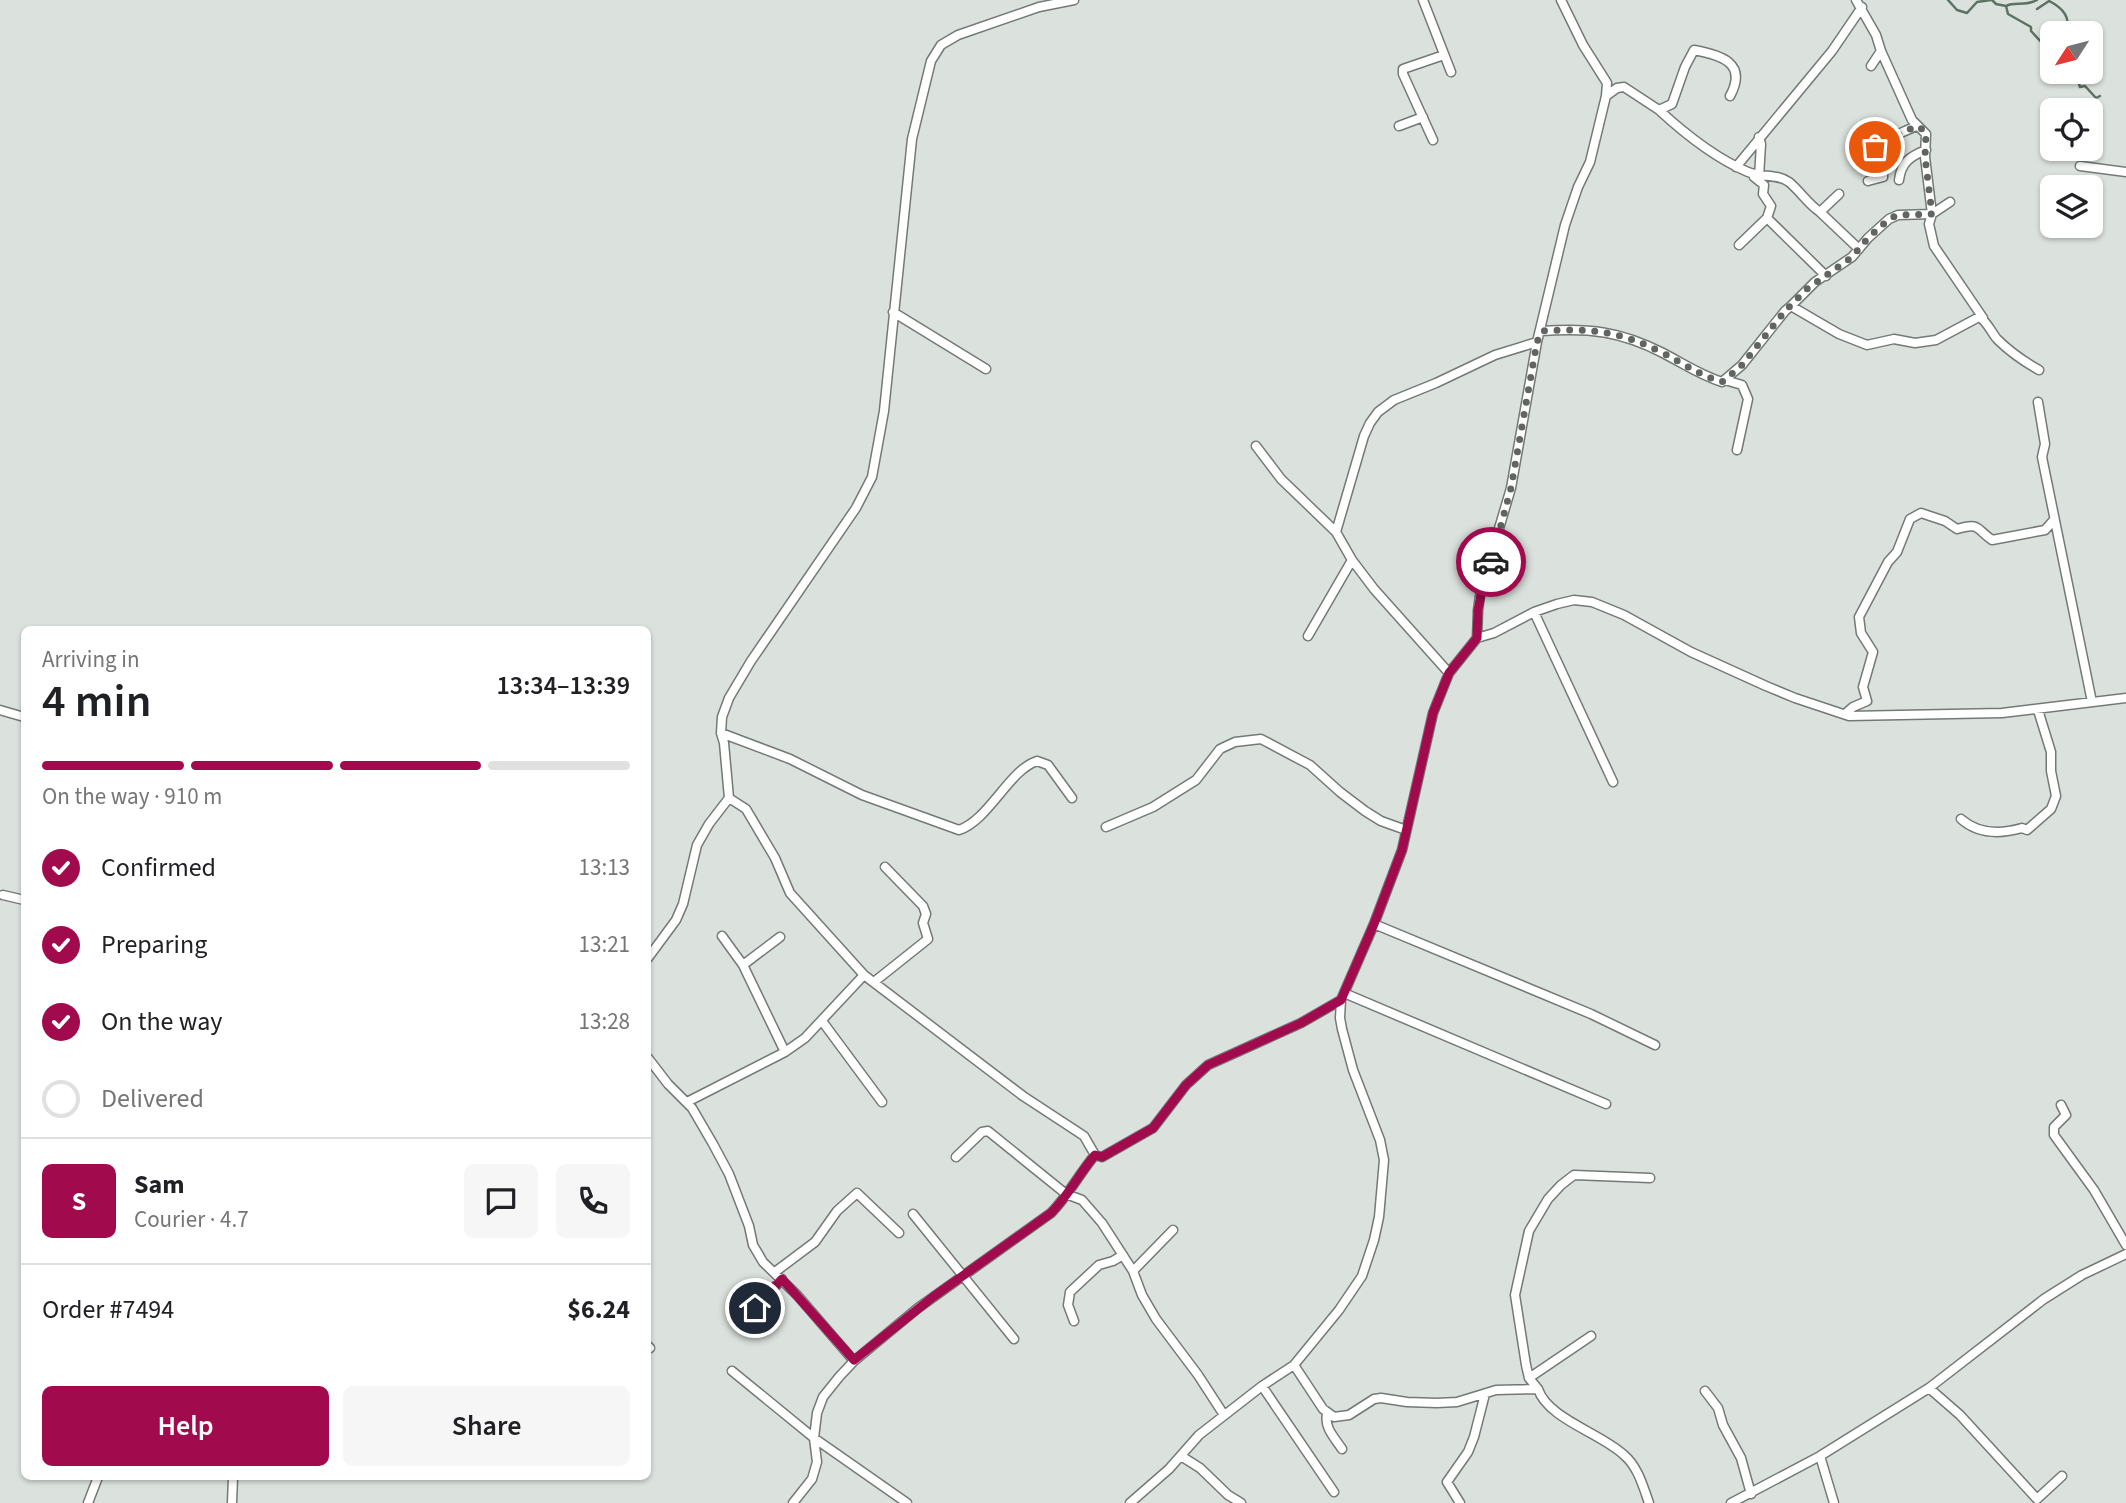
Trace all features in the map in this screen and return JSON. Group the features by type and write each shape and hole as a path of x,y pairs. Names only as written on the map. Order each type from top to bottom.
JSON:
{"street":[{"path":"651,954 676,920 683,904 697,845 729,798 726,754 721,733 722,718 736,684 856,508 873,478 884,411 912,139 919,103 935,52 958,35 985,24 1039,7 1074,0"},
{"path":"1423,0 1451,72"},
{"path":"1477,638 1482,589 1511,488 1537,342 1542,331 1565,225 1590,162 1606,96 1607,83 1583,45 1561,0"},
{"path":"1859,4 1876,35 1916,126 1926,134 1932,214 1929,224 1934,246 1996,337 2015,357 2039,370"},
{"path":"1736,167 1832,51 1859,4"},
{"path":"1659,110 1672,104 1694,50 1725,58 1735,69 1737,84 1730,96"},
{"path":"1871,66 1881,51"},
{"path":"1433,140 1403,69 1444,55"},
{"path":"1606,96 1617,88 1624,87 1736,167 1758,176"},
{"path":"1398,126 1423,117"},
{"path":"1868,181 1883,177 1883,167 1875,147 1881,141 1887,141 1916,126"},
{"path":"1758,176 1761,144 1759,137"},
{"path":"1899,180 1900,171 1908,159 1926,150"},
{"path":"2080,166 2126,172"},
{"path":"1739,245 1767,218 1771,206 1763,194 1764,185 1753,178 1773,175 1788,182 1859,249"},
{"path":"1820,212 1839,194"},
{"path":"1542,331 1583,328 1619,335 1666,355 1696,373 1722,382 1742,365 1785,311 1807,289 1859,249 1889,219 1898,215 1932,214 1950,202"},
{"path":"1767,218 1826,276"},
{"path":"1791,306 1839,334 1867,345 1894,339 1915,343 1936,340 1973,318 1983,318"},
{"path":"893,312 986,369"},
{"path":"1336,532 1364,436 1378,412 1394,400 1495,355 1537,342"},
{"path":"1725,380 1742,385 1748,399 1737,450"},
{"path":"2038,402 2045,444 2042,457 2053,522 2092,702"},
{"path":"1256,446 1281,479 1336,532 1352,560 1394,614 1449,673"},
{"path":"1868,716 1863,687 1872,652 1861,634 1859,617 1888,562 1897,552 1910,519 1920,513 1945,521 1957,529 1970,525 1979,526 1992,540 2045,530 2053,522"},
{"path":"1308,636 1352,560"},
{"path":"1130,1503 1181,1456 1199,1435 1294,1365 1339,1310 1362,1276 1379,1217 1384,1171 1380,1140 1353,1070 1340,1018 1343,996 1393,877 1433,713 1449,673 1477,638 1494,633 1534,612 1574,600 1592,602 1614,611 1734,672 1795,698 1845,714 1868,716 2038,710 2126,698"},
{"path":"1534,612 1613,782"},
{"path":"1845,714 1867,701"},
{"path":"0,710 21,716"},
{"path":"1961,819 1971,828 2013,832 2018,829 2027,830 2050,809 2056,789 2051,771 2051,752 2038,710"},
{"path":"721,733 790,759 862,795 959,831 977,818 1032,762 1048,765 1072,798"},
{"path":"1106,827 1153,807 1196,780 1220,749 1235,742 1261,739 1310,765 1365,811 1381,821 1406,830"},
{"path":"729,798 746,809 775,858 790,893 864,975 1023,1097 1084,1136 1095,1155 1102,1157 1153,1128 1186,1085 1208,1065 1321,1012 1343,996"},
{"path":"874,982 928,940 923,923 926,914 923,906 885,867"},
{"path":"4,895 21,899"},
{"path":"1374,924 1578,1009 1655,1045"},
{"path":"722,936 743,965 785,1052"},
{"path":"743,965 780,937"},
{"path":"687,1102 785,1052 805,1038 864,975"},
{"path":"1343,996 1606,1104"},
{"path":"1321,1012 1340,1018"},
{"path":"822,1021 882,1102"},
{"path":"651,1062 687,1102 729,1174 754,1245 763,1262 778,1275 854,1360"},
{"path":"2061,1105 2066,1115 2054,1127 2054,1135 2094,1190 2126,1245"},
{"path":"956,1157 982,1132 988,1132 1066,1194 1082,1200 1102,1223 1133,1271 1142,1295 1156,1319 1224,1415"},
{"path":"793,1503 812,1479 817,1462 814,1438 822,1397 854,1360 963,1275 1051,1213 1062,1202 1095,1155"},
{"path":"1649,1503 1640,1477 1623,1454 1558,1412 1540,1395 1529,1378 1515,1295 1529,1231 1548,1199 1561,1185 1574,1175 1650,1178"},
{"path":"739,1305 746,1310 755,1308 778,1275 815,1242 837,1210 857,1193 899,1233"},
{"path":"913,1214 1014,1339"},
{"path":"1133,1271 1173,1230"},
{"path":"1731,1503 1820,1456 1929,1388 2034,1306 2082,1275 2126,1254"},
{"path":"1074,1321 1068,1305 1070,1292 1099,1265 1123,1255"},
{"path":"1529,1378 1591,1336"},
{"path":"1294,1365 1327,1414 1334,1417 1349,1415 1374,1399 1381,1398 1407,1402 1457,1402 1504,1388 1538,1389"},
{"path":"732,1371 814,1438 907,1503"},
{"path":"1262,1386 1335,1492"},
{"path":"1929,1388 1959,1415 2037,1499 2062,1476"},
{"path":"1705,1391 1718,1408 1723,1425 1741,1458 1751,1494"},
{"path":"1460,1503 1448,1486 1448,1478 1468,1452 1485,1394"},
{"path":"1327,1414 1326,1421 1330,1432 1342,1449"},
{"path":"1181,1456 1200,1468 1228,1495 1241,1503"},
{"path":"1820,1456 1834,1503"},
{"path":"88,1503 97,1480"},
{"path":"232,1503 233,1480"}],"waterway":[{"path":"1948,0 1957,10 1967,13 1977,2 1991,0"},
{"path":"1992,0 1996,4 2006,6 2008,14 2031,27 2031,31 2040,41"},
{"path":"2006,6 2037,0"},
{"path":"2037,9 2049,1 2059,7 2067,21"},
{"path":"2079,84 2080,87 2085,86 2096,98 2100,96"}],"way so far":[{"path":"1491,562 1511,488 1537,342 1542,331 1583,328 1619,335 1642,343 1696,373 1722,382 1742,365 1785,311 1807,289 1852,257 1889,219 1898,215 1932,214 1925,157 1926,134 1922,129 1916,126 1887,141 1881,141 1875,147"}],"route":[{"path":"755,1308 782,1279 854,1360 918,1308 1051,1213 1062,1202 1095,1155 1102,1157 1153,1128 1186,1085 1208,1065 1301,1023 1341,1000 1402,850 1433,713 1449,673 1477,638 1478,610 1491,562"}]}
